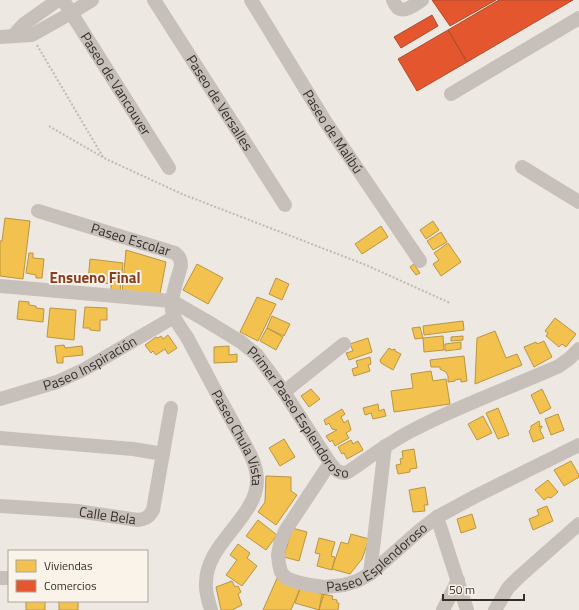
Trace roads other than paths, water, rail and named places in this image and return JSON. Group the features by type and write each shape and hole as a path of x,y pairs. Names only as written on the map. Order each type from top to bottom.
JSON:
{"street":[{"path":"28,30 58,0"},
{"name":"Paseo de Vancouver","path":"63,0 169,168"},
{"path":"7,36 71,14 92,0"},
{"name":"Paseo de Versalles","path":"154,0 285,205"},
{"name":"Paseo de Malibú","path":"250,0 325,120 420,261"},
{"path":"392,0 398,8 405,10 422,0"},
{"path":"451,94 579,18"},
{"path":"522,167 579,202"},
{"name":"Paseo Escolar","path":"38,211 175,253 179,257 181,266 173,309"},
{"name":"Primer Paseo Esplendoroso","path":"0,286 173,309 205,320 241,342 257,355 284,392 330,463 337,471 344,474 385,446 416,428 559,366 579,349"},
{"name":"Paseo Inspiración","path":"0,399 57,382 85,369 173,309"},
{"name":"Paseo Chula Vista","path":"173,309 207,376 250,453 257,478 257,490 254,499 242,519 218,548 207,571 207,596 211,610"},
{"path":"284,392 344,344"},
{"name":"Calle Bela","path":"0,506 77,511 138,520 145,519 150,516 153,510 171,408"},
{"path":"0,438 133,449 163,454"},
{"name":"Paseo Esplendoroso","path":"330,463 285,531 278,555 281,572 286,578 297,582 325,587 344,585 357,581 370,574 437,517 579,445"},
{"path":"370,574 385,446"},
{"path":"437,517 467,610"},
{"path":"495,610 508,588 519,576 579,524"},
{"path":"443,610 458,580"}],"district":[{"name":"Ensueno Final","path":"95,278"}]}
